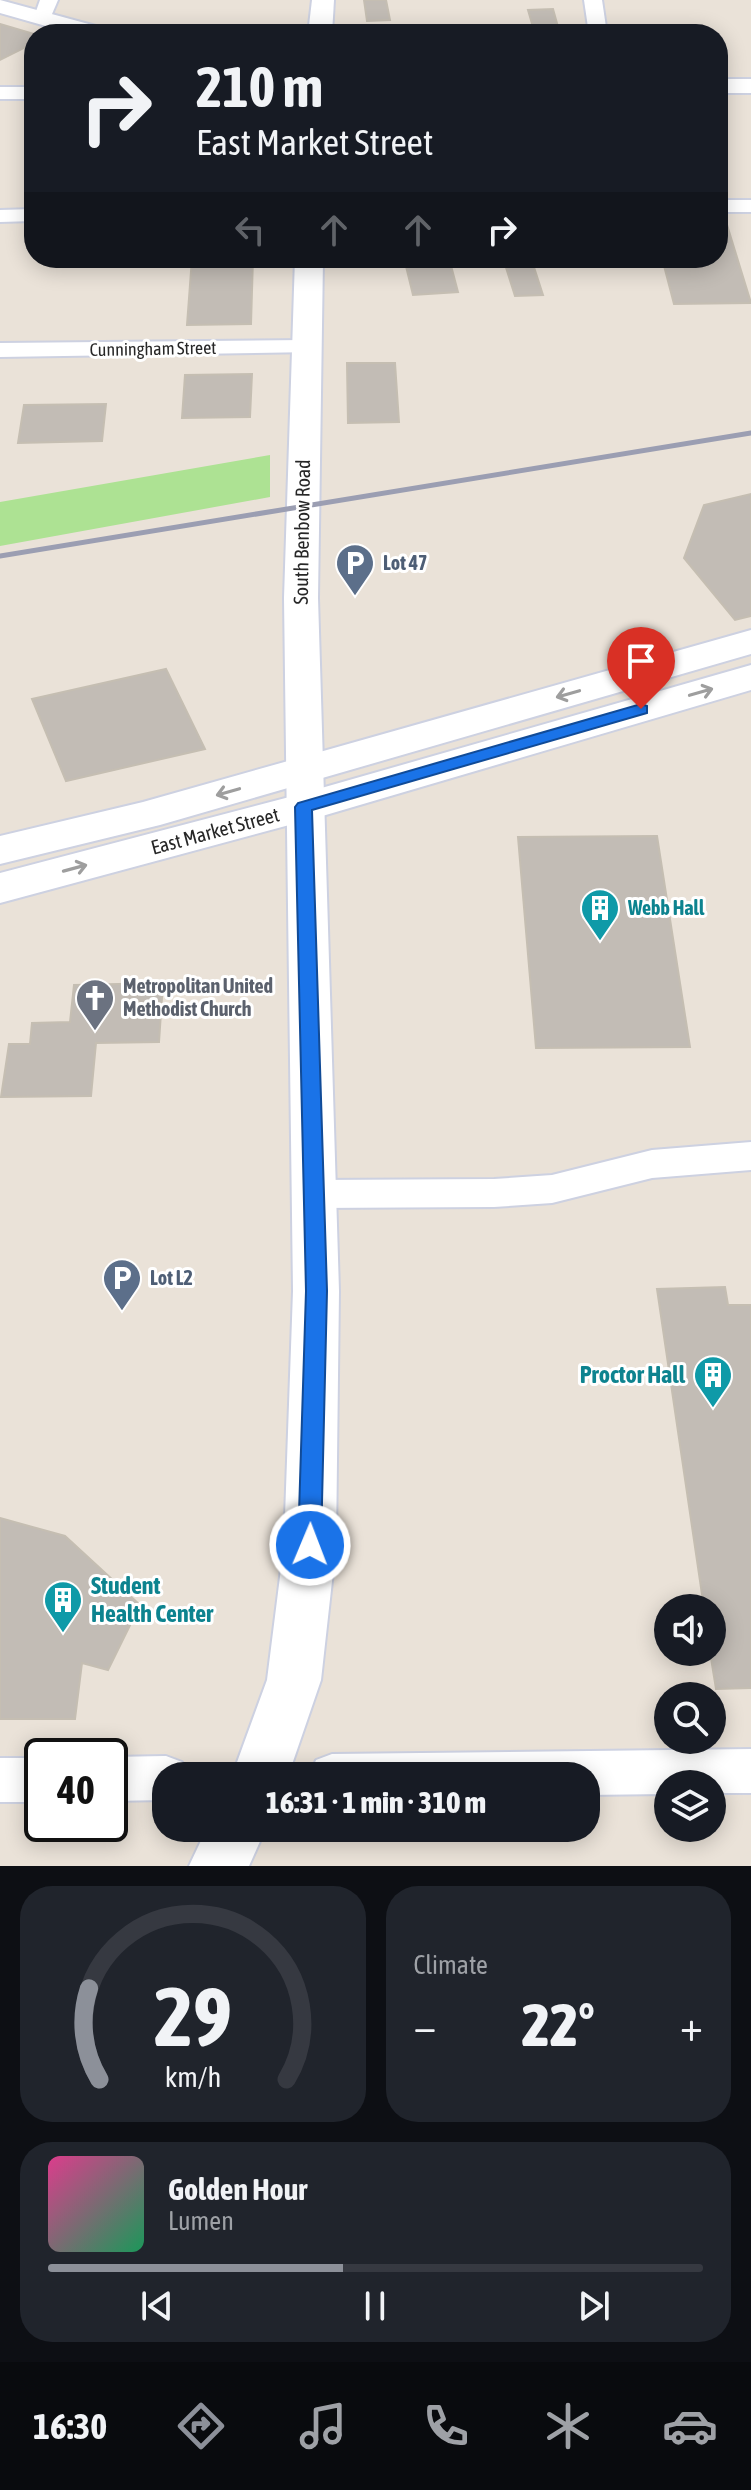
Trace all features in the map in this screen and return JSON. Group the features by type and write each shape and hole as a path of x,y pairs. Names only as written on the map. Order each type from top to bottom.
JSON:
{"main road":[{"name":"East Market Street","path":"0,888 751,642"},
{"name":"East Market Street","path":"0,850 145,815 303,789 751,677"}],"street":[{"path":"321,24 323,0"},
{"path":"593,0 597,24"},
{"path":"0,6 46,9 78,24"},
{"path":"728,86 751,86"},
{"path":"0,93 24,93"},
{"path":"728,206 751,206"},
{"path":"0,216 24,215"},
{"name":"South Benbow Road","path":"265,1762 294,1680 310,1545 316,1291 301,598 309,268"},
{"name":"Cunningham Street","path":"0,350 306,347"},
{"path":"315,1194 494,1193 552,1189 652,1164 751,1156"},
{"path":"600,1773 751,1771"},
{"path":"128,1779 152,1778"},
{"path":"0,1780 24,1780"},
{"path":"218,1866 231,1842"}],"green space":[{"path":"270,455 270,497 0,546 0,502"}],"building":[{"path":"364,0 386,0 390,20 367,21"},
{"path":"553,9 557,24 532,24 528,10"},
{"path":"0,24 24,31 24,48 0,60"},
{"path":"728,228 751,303 674,304 665,268 728,268"},
{"path":"191,268 253,268 251,324 187,325"},
{"path":"406,268 452,268 458,292 413,295"},
{"path":"506,268 534,268 543,295 515,296"},
{"path":"347,363 395,363 399,422 348,423"},
{"path":"252,374 250,417 182,418 185,375"},
{"path":"106,404 102,441 18,443 24,405"},
{"path":"751,494 751,616 735,620 684,558 704,505"},
{"path":"166,669 205,749 66,781 32,699"},
{"name":"Webb Hall","path":"657,836 690,1047 536,1048 518,837"},
{"name":"Metropolitan United Methodist Church","path":"163,983 159,1042 96,1043 91,1096 1,1097 9,1044 30,1044 32,1023 70,1022 74,985"},
{"name":"Proctor Hall","path":"725,1287 728,1305 751,1305 751,1688 726,1689 726,1682 715,1682 712,1666 726,1666 726,1594 702,1594 657,1289"},
{"name":"Student Health Center","path":"0,1518 65,1536 140,1605 108,1670 82,1663 75,1719 0,1719"}],"railway":[{"path":"0,556 751,433"}],"place":[{"name":"Lot 47","path":"355,597"},
{"name":"Webb Hall","path":"600,942"},
{"name":"Metropolitan United Methodist Church","path":"95,1032"},
{"name":"Lot L2","path":"122,1312"},
{"name":"Proctor Hall","path":"713,1409"},
{"name":"Student Health Center","path":"63,1634"}],"route":[{"path":"310,1545 316,1291 304,807 641,709"}]}
